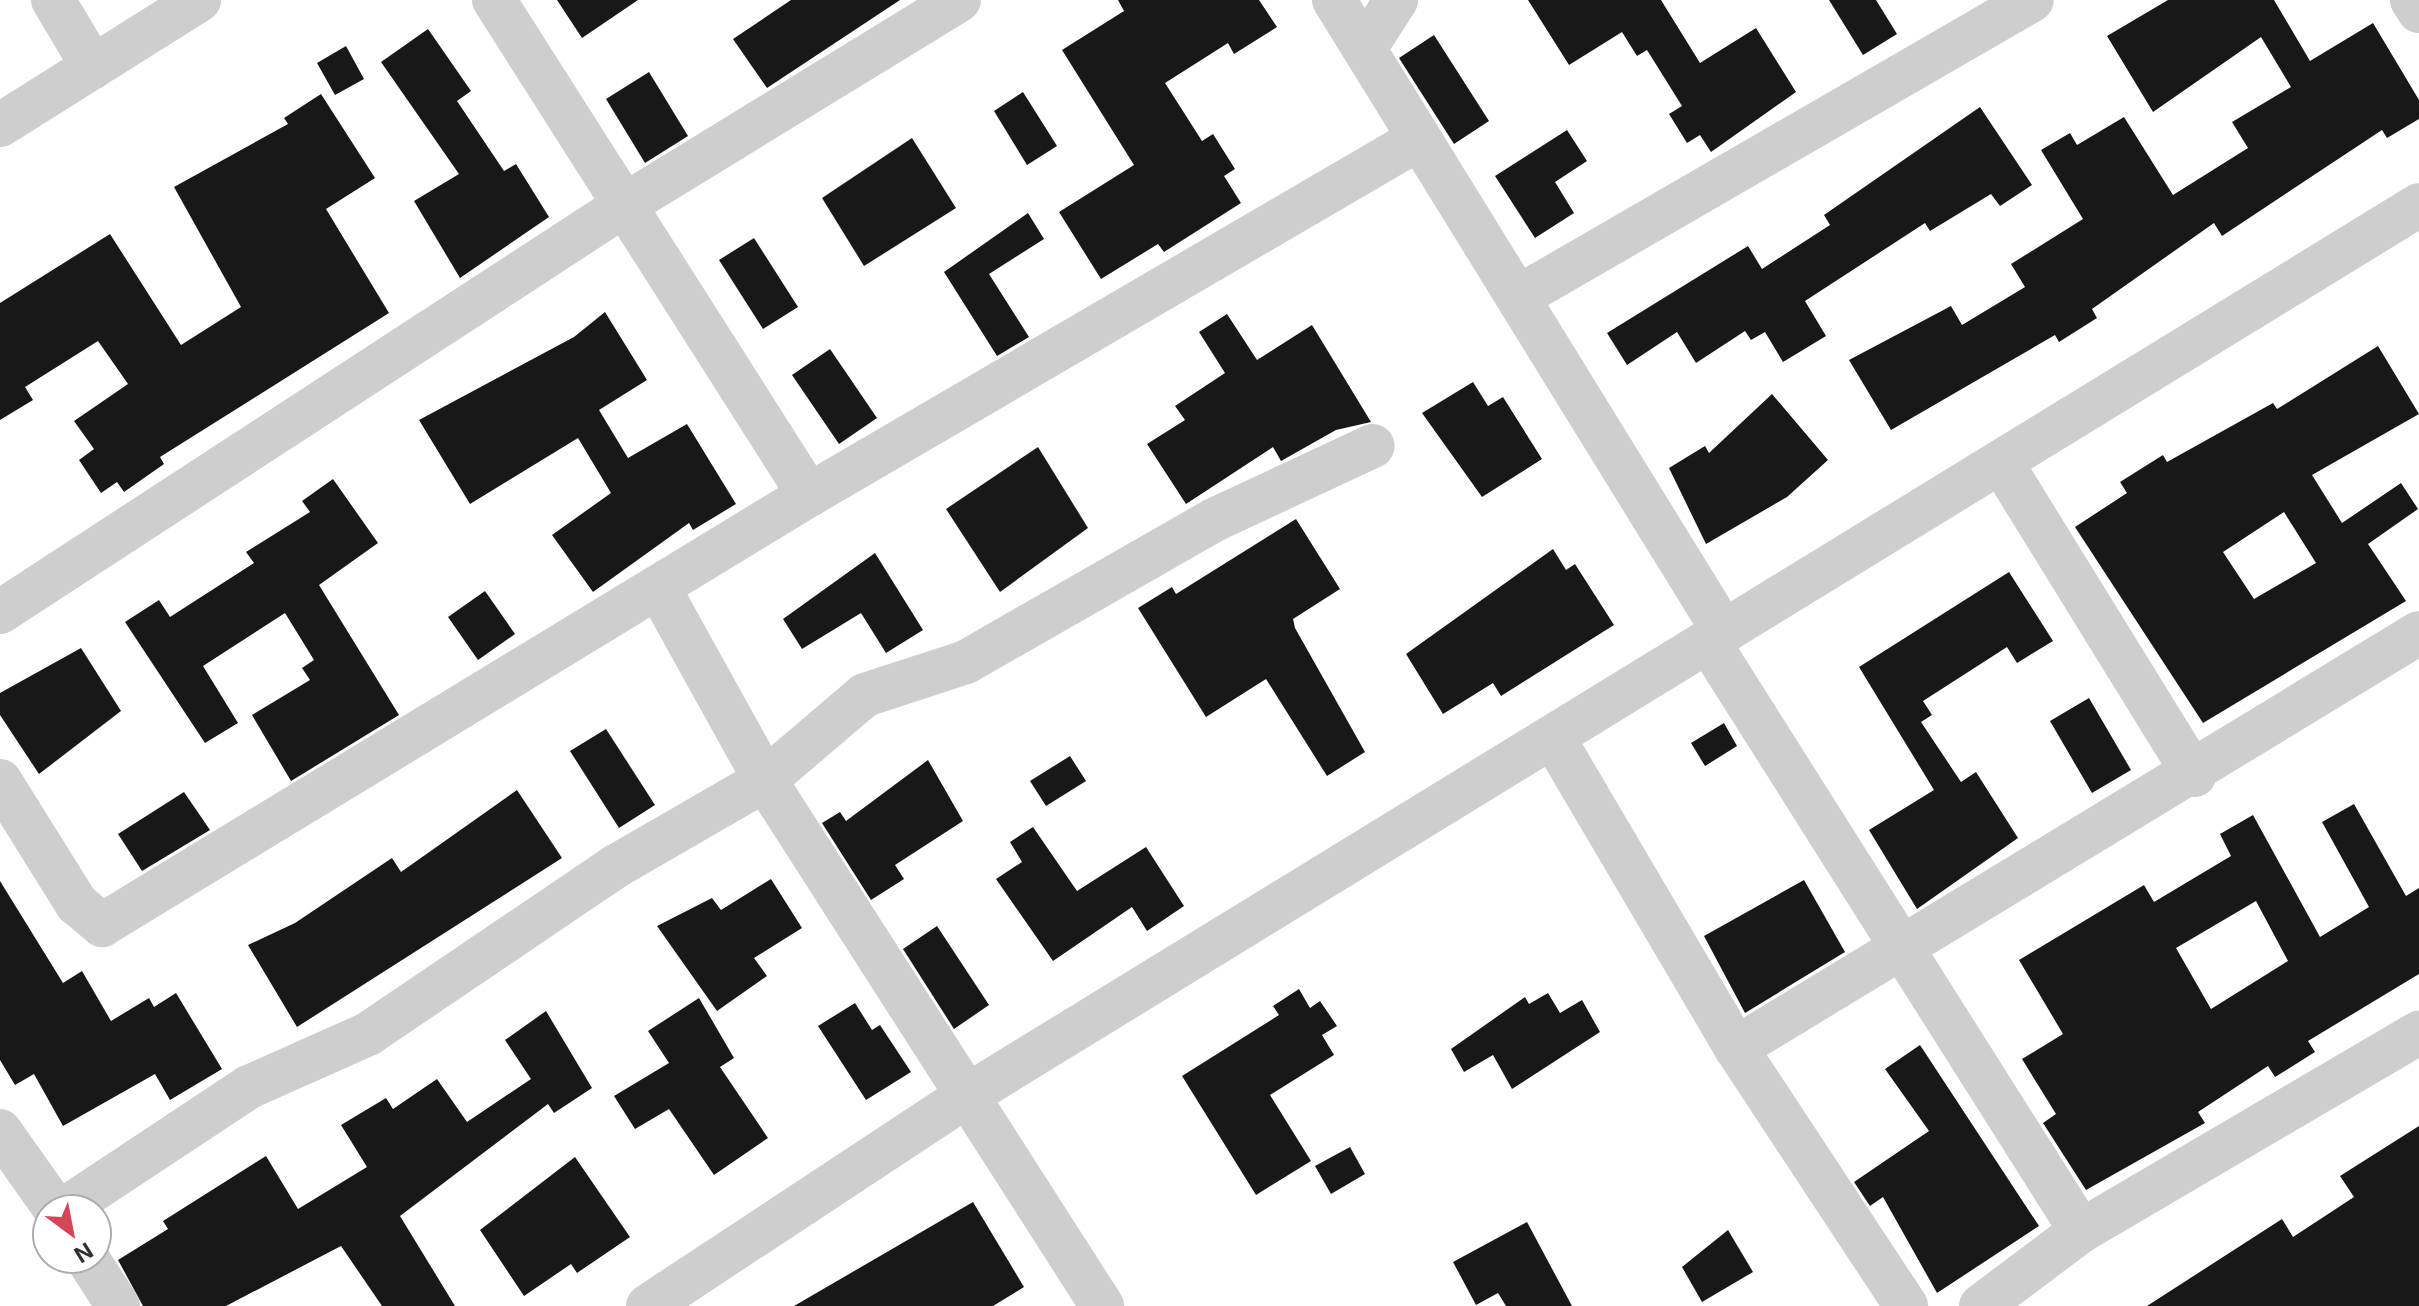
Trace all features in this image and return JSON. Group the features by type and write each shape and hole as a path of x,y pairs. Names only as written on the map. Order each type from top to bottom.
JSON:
{"street":[{"path":"53,0 93,67"},
{"path":"0,125 199,0"},
{"path":"494,0 809,495"},
{"path":"0,612 623,206 959,0"},
{"path":"1334,0 1366,47 1415,141 1520,296 1716,637 2081,1231"},
{"path":"1366,47 1396,0"},
{"path":"1520,296 2032,0"},
{"path":"2412,0 2419,11"},
{"path":"0,781 77,904 102,925 809,495 1415,141"},
{"path":"648,1306 968,1095 1554,739 2419,205"},
{"path":"87,1194 249,1087 368,1034 618,865 765,780 865,695 966,662 1214,520 1373,446"},
{"path":"2001,462 2194,775"},
{"path":"658,587 765,780 1102,1306"},
{"path":"1736,1048 2194,775 2419,633"},
{"path":"1554,739 1736,1048 1906,1306"},
{"path":"1981,1306 2081,1231 2419,1033"},
{"path":"0,1131 45,1194"},
{"path":"97,1274 118,1306"}],"building":[{"path":"557,0 638,0 582,38"},
{"path":"791,0 900,0 767,88 733,39"},
{"path":"1118,0 1259,0 1277,27 1234,54 1228,43 1165,83 1202,141 1213,134 1235,169 1224,176 1241,203 1164,252 1158,244 1101,279 1059,212 1134,165 1062,50 1124,11"},
{"path":"1528,0 1661,0 1700,63 1756,28 1796,92 1711,152 1700,135 1687,143 1669,114 1682,106 1647,50 1637,56 1622,32 1569,65"},
{"path":"1829,0 1876,0 1897,34 1863,55"},
{"path":"2168,0 2274,0 2310,61 2373,23 2419,100 2419,119 2387,138 2382,130 2222,236 2214,223 2092,309 2097,318 2059,342 2055,335 1891,430 1849,360 1951,306 1962,325 2025,287 2011,264 2083,219 2041,150 2070,133 2077,145 2124,117 2173,195 2248,148 2232,122 2291,87 2261,37 2153,112 2107,36"},
{"path":"428,29 471,91 457,101 504,171 516,164 549,217 460,278 414,201 459,174 381,62"},
{"path":"1434,35 1489,121 1454,144 1399,58"},
{"path":"346,46 364,79 335,95 317,63"},
{"path":"649,72 688,136 645,163 606,99"},
{"path":"1023,92 1057,146 1027,165 994,111"},
{"path":"321,94 375,178 326,209 389,313 160,457 164,464 124,492 117,482 101,493 79,460 94,449 74,421 128,384 98,341 25,387 33,400 0,420 0,303 110,234 181,345 241,307 174,187 288,124 284,118"},
{"path":"1980,107 2032,185 2000,206 1991,194 1930,231 1925,223 1805,301 1826,336 1783,362 1765,332 1751,340 1745,331 1696,363 1677,332 1627,365 1607,333 1748,246 1762,269 1830,225 1824,215"},
{"path":"1567,130 1587,161 1555,182 1574,213 1535,238 1495,176"},
{"path":"912,138 956,208 864,266 822,198"},
{"path":"1028,213 1044,239 989,274 1029,337 997,356 944,272"},
{"path":"754,238 798,307 763,329 719,260"},
{"path":"605,312 647,380 599,410 628,458 687,424 736,504 693,530 689,523 593,592 552,535 611,493 578,438 470,504 419,420 574,337"},
{"path":"1227,314 1257,360 1312,325 1371,422 1336,430 1281,461 1273,447 1186,504 1147,444 1185,420 1175,406 1225,373 1199,332"},
{"path":"2378,346 2419,414 2312,475 2342,523 2401,483 2418,509 2368,544 2406,601 2203,723 2075,527 2127,493 2120,482 2163,455 2167,462 2273,403 2277,409","holes":["2284,512 2316,563 2254,599 2223,552"]},
{"path":"830,349 877,418 839,444 792,375"},
{"path":"1473,382 1488,406 1503,397 1542,459 1482,497 1422,413"},
{"path":"1772,394 1828,460 1787,497 1706,544 1669,468 1705,446 1709,453"},
{"path":"1038,447 1088,528 1000,592 946,509"},
{"path":"333,479 378,543 319,585 399,715 291,781 252,715 310,680 302,668 314,660 285,613 203,666 238,723 205,743 125,622 159,600 170,617 254,563 246,552 310,512 302,501"},
{"path":"1296,519 1340,589 1293,619 1295,628 1365,752 1327,776 1266,679 1206,717 1138,608 1172,587 1176,594"},
{"path":"1553,549 1566,570 1575,564 1614,625 1501,696 1493,683 1443,714 1406,654"},
{"path":"875,553 923,630 886,653 861,613 802,649 783,619"},
{"path":"2009,572 2053,641 2017,663 2007,647 1923,701 1932,715 1921,722 1961,782 1976,772 2018,838 1917,909 1869,830 1934,790 1859,667"},
{"path":"485,591 515,634 478,660 448,617"},
{"path":"81,648 121,711 39,774 0,715 0,693"},
{"path":"2089,698 2131,770 2092,793 2050,721"},
{"path":"1724,723 1737,746 1705,766 1691,743"},
{"path":"606,729 655,805 619,828 570,751"},
{"path":"1070,756 1086,781 1046,806 1030,781"},
{"path":"928,760 963,821 895,865 904,879 871,900 822,823 840,812 846,821"},
{"path":"517,790 562,858 297,1027 248,945 295,923 392,858 401,872"},
{"path":"184,792 210,830 142,871 118,834"},
{"path":"2354,804 2406,896 2419,888 2419,974 2308,1041 2315,1052 2275,1077 2268,1066 2198,1112 2205,1123 2086,1190 2043,1123 2056,1114 2022,1059 2063,1034 2019,960 2144,885 2154,902 2231,856 2220,834 2253,815 2320,937 2369,907 2322,822","holes":["2256,901 2288,961 2211,1009 2176,948"]},
{"path":"1033,827 1077,891 1146,847 1184,906 1147,931 1132,907 1053,961 996,879 1022,862 1010,842"},
{"path":"771,879 802,928 754,958 767,976 717,1011 657,926 712,898 721,910"},
{"path":"1804,880 1845,952 1745,1013 1704,936"},
{"path":"0,881 63,983 82,971 111,1021 149,998 154,1007 176,993 222,1069 170,1100 155,1074 63,1126 34,1074 15,1085 0,1060"},
{"path":"937,926 989,1005 954,1029 903,949"},
{"path":"1299,989 1310,1008 1320,1001 1337,1026 1322,1035 1334,1055 1270,1095 1311,1161 1256,1195 1182,1076 1279,1015 1273,1006"},
{"path":"1548,993 1560,1013 1582,1000 1600,1032 1512,1089 1493,1055 1464,1072 1451,1049 1525,997 1529,1004"},
{"path":"699,998 734,1058 720,1067 768,1138 714,1175 669,1109 635,1129 614,1096 669,1063 648,1031"},
{"path":"855,1003 872,1030 880,1025 911,1072 866,1100 818,1026"},
{"path":"546,1011 592,1088 554,1113 548,1104 400,1216 455,1306 382,1306 341,1246 226,1306 143,1306 118,1260 168,1229 163,1221 266,1156 298,1209 367,1167 341,1125 386,1098 393,1109 437,1079 467,1122 531,1079 505,1040"},
{"path":"1920,1045 2039,1226 1937,1293 1883,1197 1870,1206 1854,1182 1929,1131 1885,1069"},
{"path":"2419,1126 2419,1306 2147,1306 2282,1219 2293,1237 2354,1197 2340,1176"},
{"path":"1350,1147 1365,1174 1331,1194 1315,1166"},
{"path":"575,1157 630,1237 577,1273 571,1264 524,1296 480,1230"},
{"path":"973,1202 1024,1287 993,1306 794,1306"},
{"path":"1527,1222 1572,1306 1506,1306 1498,1293 1476,1305 1453,1262"},
{"path":"1728,1230 1753,1272 1702,1302 1682,1267"}]}
